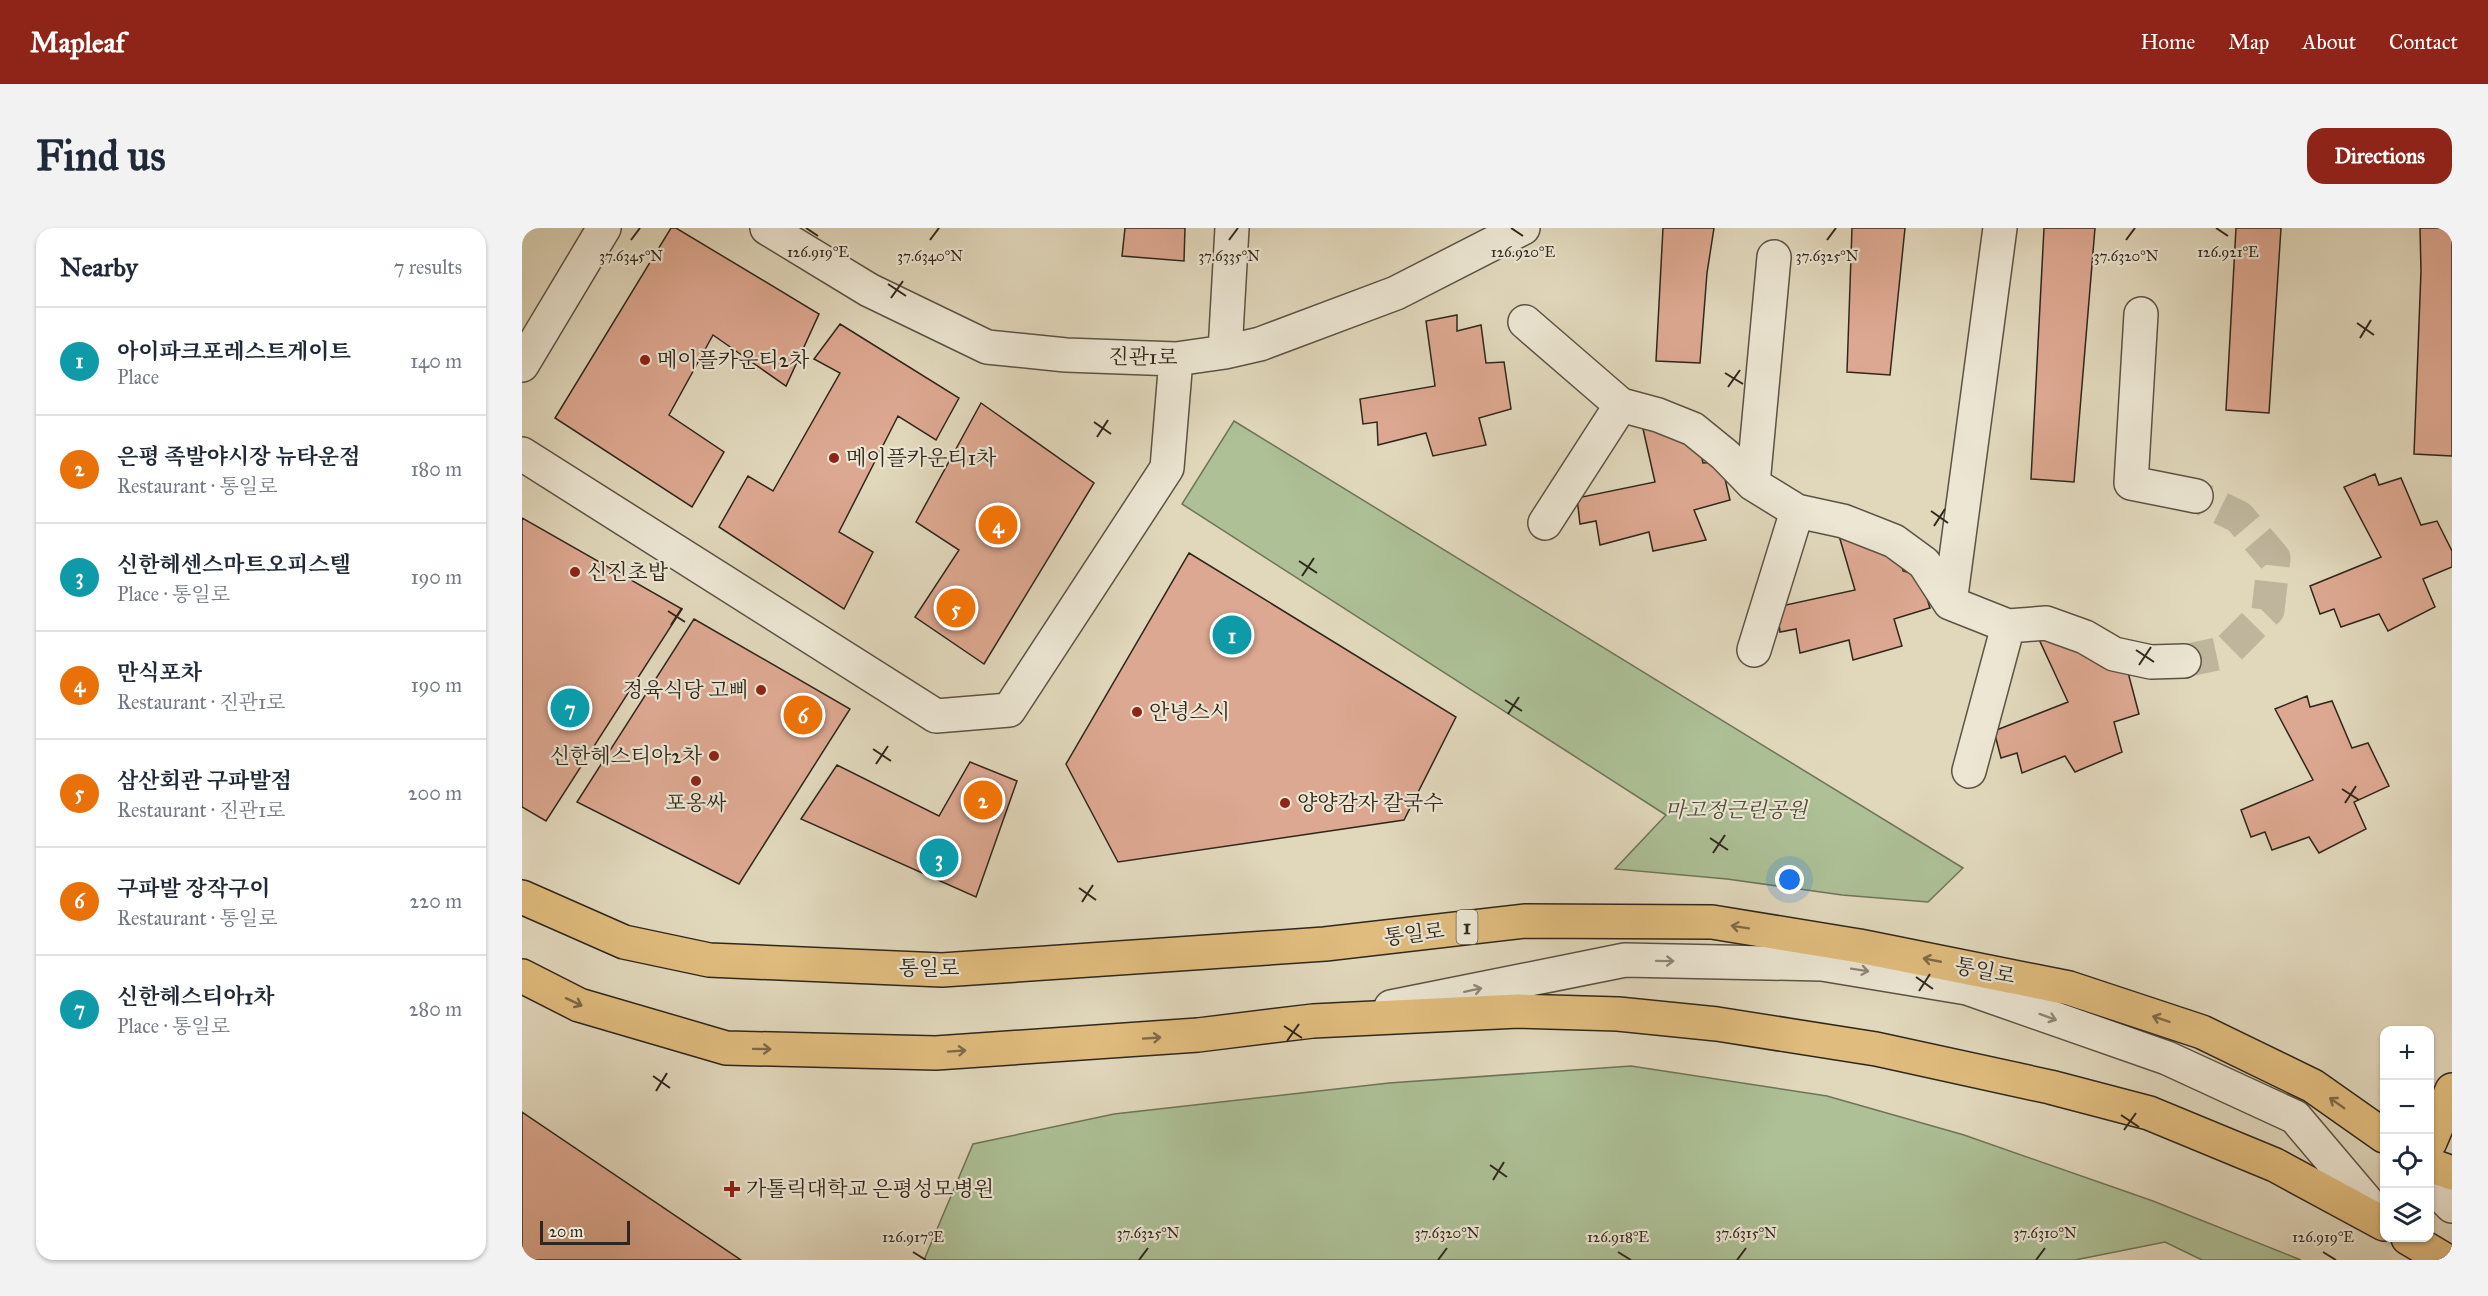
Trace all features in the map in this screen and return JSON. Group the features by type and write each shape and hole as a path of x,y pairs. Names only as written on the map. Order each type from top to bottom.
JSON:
{"main road":[{"name":"통일로","path":"522,897 624,942 709,960 942,970 1325,944 1526,921 1712,922 1859,946 2069,988 2202,1032 2313,1086 2382,1134"},
{"path":"522,976 579,1005 726,1048 936,1053 1198,1035 1312,1021 1518,1011 1618,1014 1717,1024 1876,1049 2050,1087 2149,1113 2275,1165 2380,1220"},
{"path":"2433,1134 2452,1090"},
{"path":"2434,1166 2452,1173"},
{"path":"2415,1242 2445,1260"}],"street":[{"path":"522,365 604,228"},
{"name":"진관1로","path":"767,228 869,290 987,347 1066,355 1176,359 1226,352 1260,344 1396,292 1523,228"},
{"path":"1226,352 1232,228"},
{"path":"1950,603 2000,228"},
{"path":"1753,484 1774,257"},
{"path":"2141,314 2131,483 2196,496"},
{"path":"1525,322 1621,405 1658,415 1693,429 1725,455 1753,484 1797,511 1843,521 1894,541 1924,563 1950,603 2008,626 2046,623 2085,637 2114,654 2151,662 2184,661"},
{"path":"522,454 936,716 1009,710 1167,468 1176,359"},
{"path":"1545,522 1621,405"},
{"path":"1754,650 1797,511"},
{"path":"1969,771 2008,626"},
{"path":"1312,1021 1625,960 1822,964 1967,988 2167,1058 2295,1117 2380,1217"},
{"path":"2434,1183 2441,1195 2452,1206"}],"green space":[{"name":"마고정근린공원","path":"1234,421 1963,868 1928,902 1842,895 1727,879 1615,869 1666,815 1182,504"},
{"path":"1631,1066 1827,1096 1964,1135 2153,1201 2301,1260 2202,1260 2165,1242 2075,1260 924,1260 973,1144 1114,1114 1389,1083"}],"building":[{"name":"메이플카운티2차","path":"671,228 676,228 819,314 786,386 713,335 669,415 724,452 692,507 555,418"},
{"path":"1125,228 1185,228 1184,261 1122,256"},
{"path":"1663,228 1714,228 1707,273 1700,363 1656,361"},
{"path":"1852,228 1905,228 1890,375 1847,372"},
{"path":"2044,228 2095,228 2074,482 2031,479"},
{"path":"2236,228 2281,228 2269,413 2226,410"},
{"path":"2420,228 2452,228 2452,456 2414,454 2421,271"},
{"path":"1457,315 1457,331 1481,325 1486,363 1504,362 1511,409 1479,418 1486,445 1433,456 1426,433 1378,445 1377,422 1363,424 1360,399 1435,386 1426,321"},
{"name":"메이플카운티1차","path":"840,324 959,398 936,440 898,416 839,532 873,552 844,609 719,527 748,476 773,491 840,373 814,359"},
{"path":"981,403 1094,483 984,664 915,617 959,550 916,522"},
{"path":"1641,420 1699,445 1703,463 1721,462 1730,500 1694,510 1706,540 1653,551 1649,532 1600,545 1596,521 1580,524 1577,498 1655,482"},
{"path":"2375,474 2379,485 2401,478 2421,525 2437,521 2452,551 2452,567 2423,579 2435,607 2388,631 2379,614 2341,627 2334,609 2320,614 2310,586 2381,557 2344,487"},
{"path":"522,518 682,609 546,821 522,807"},
{"path":"1837,529 1899,554 1903,571 1920,576 1930,608 1894,619 1902,646 1853,660 1849,640 1800,653 1796,629 1780,632 1777,607 1855,590"},
{"path":"1189,553 1456,717 1404,820 1118,862 1066,764"},
{"name":"신한헤스티아2차","path":"694,619 850,709 739,884 577,802"},
{"path":"2037,635 2095,657 2103,667 2125,661 2139,714 2114,722 2122,752 2075,772 2065,756 2022,773 2017,753 2001,758 1994,731 2068,702"},
{"path":"2307,696 2310,707 2332,701 2352,748 2368,743 2389,786 2354,802 2366,829 2319,853 2309,837 2272,850 2265,832 2251,837 2241,810 2313,780 2275,709"},
{"path":"970,762 1017,781 976,897 801,819 837,765 939,816"},
{"path":"522,1112 741,1260 522,1260"}],"tunnel":[{"path":"2184,661 2226,652 2268,610 2274,558 2239,517 2196,496"}],"place":[{"name":"메이플카운티2차","path":"645,360"},
{"name":"메이플카운티1차","path":"834,458"},
{"name":"만식포차","path":"998,525"},
{"name":"신진초밥","path":"575,572"},
{"name":"삼산회관 구파발점","path":"956,608"},
{"name":"아이파크포레스트게이트","path":"1232,635"},
{"name":"정육식당 고삐","path":"761,690"},
{"name":"신한헤스티아1차","path":"570,708"},
{"name":"안녕스시","path":"1137,712"},
{"name":"구파발 장작구이","path":"803,715"},
{"name":"신한헤스티아2차","path":"714,756"},
{"name":"포옹싸","path":"696,781"},
{"name":"은평 족발야시장 뉴타운점","path":"983,800"},
{"name":"양양감자 칼국수","path":"1285,803"},
{"name":"신한헤센스마트오피스텔","path":"939,858"},
{"name":"가톨릭대학교 은평성모병원","path":"732,1189"}]}
